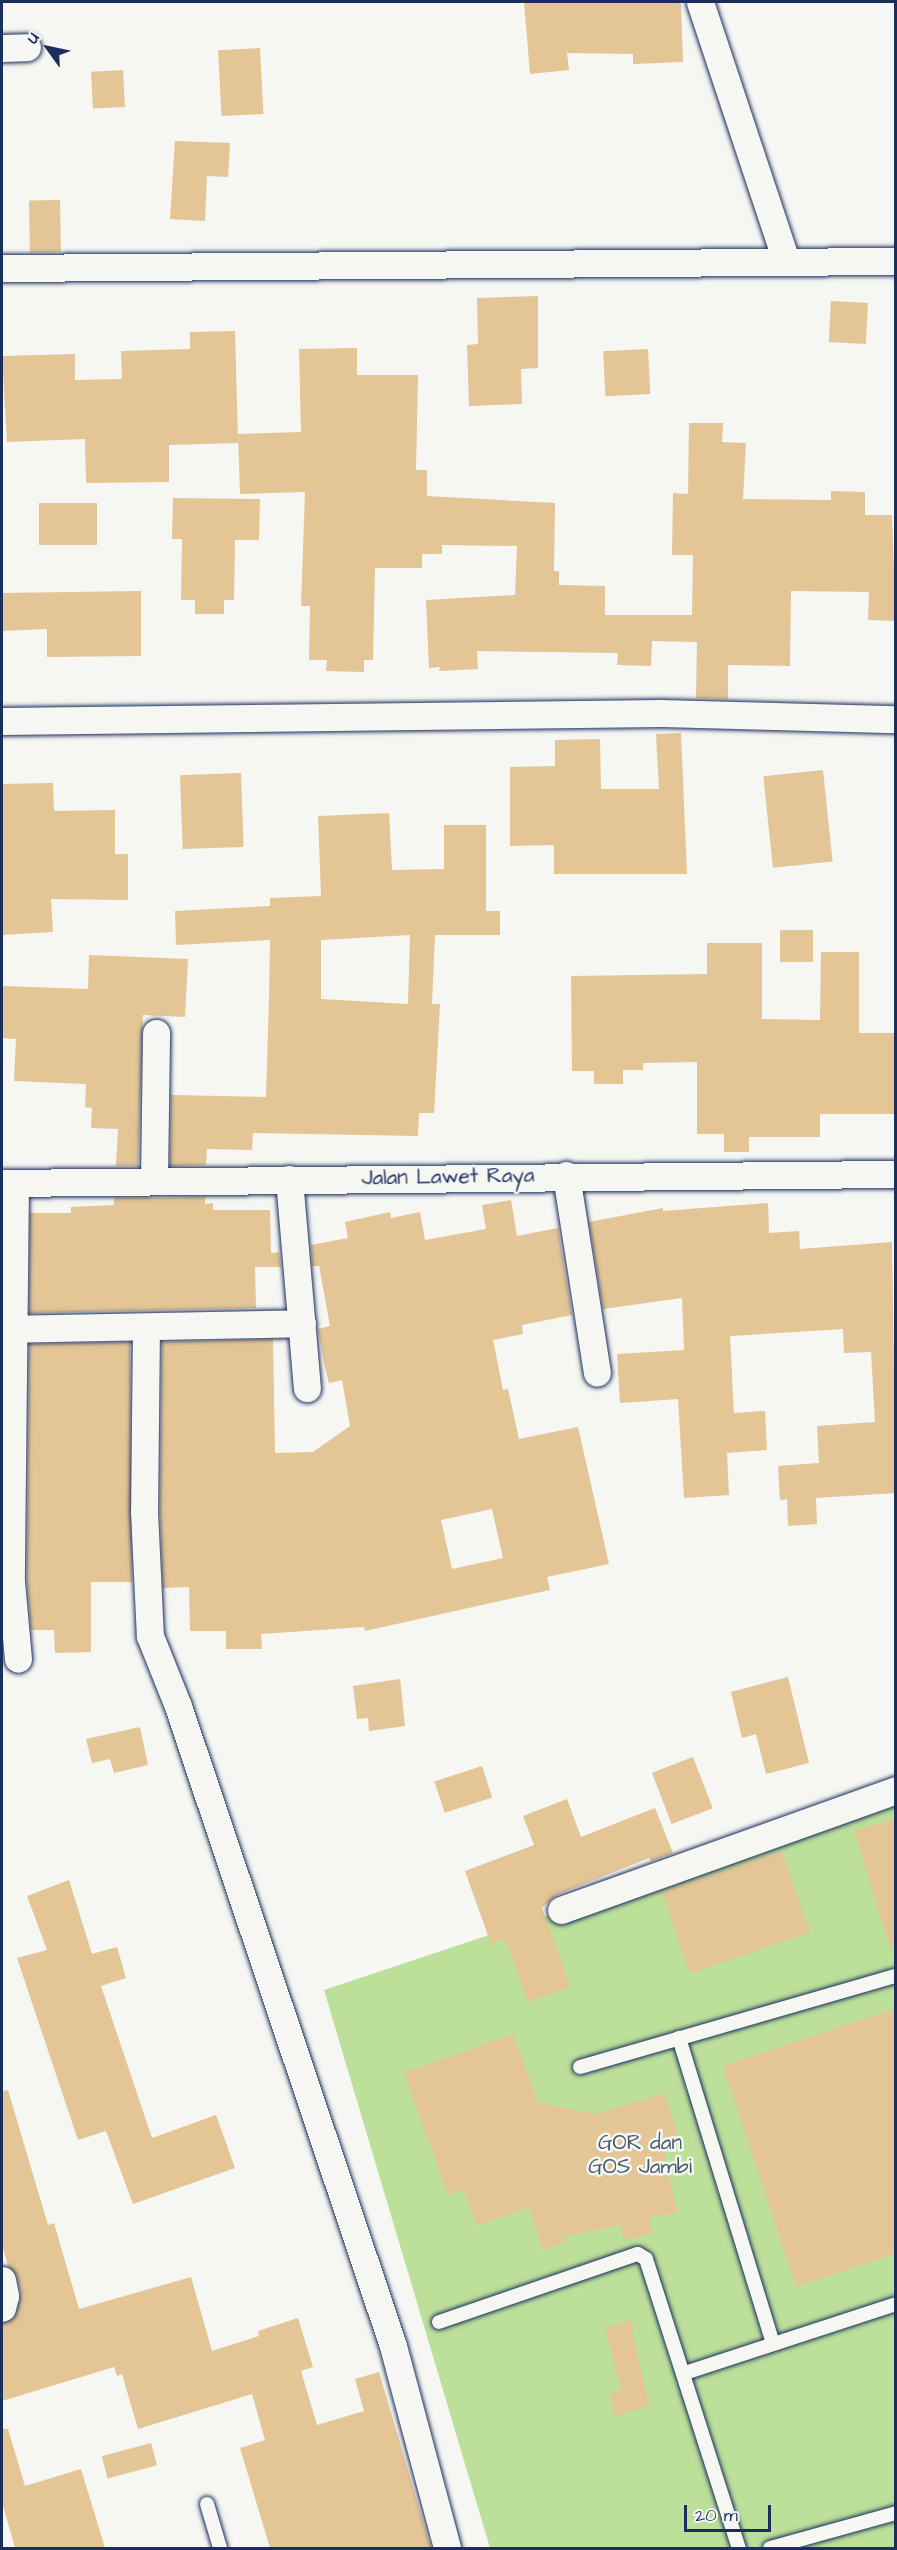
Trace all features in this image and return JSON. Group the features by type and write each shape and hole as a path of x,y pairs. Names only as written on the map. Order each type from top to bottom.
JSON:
{"street":[{"path":"700,2 786,260"},
{"path":"2,268 786,260 896,261"},
{"path":"2,721 661,713 896,719"},
{"path":"154,1181 156,1034"},
{"name":"Jalan Lawet Raya","path":"8,1183 566,1175 896,1174"},
{"path":"566,1175 597,1373"},
{"path":"290,1179 307,1388"},
{"path":"8,1183 6,1583 18,1659"},
{"path":"7,1329 302,1323"},
{"path":"146,1327 144,1511 150,1636 160,1670 181,1718 393,2346 447,2548"},
{"path":"561,1910 896,1790"},
{"path":"2,2280 6,2296 2,2308"}],"lane":[{"path":"580,2067 896,1976"},
{"path":"679,2038 773,2344"},
{"path":"439,2322 638,2254 652,2266 739,2548"},
{"path":"685,2373 896,2304"},
{"path":"207,2504 220,2548"},
{"path":"771,2548 896,2512"}],"green space":[{"name":"GOR dan GOS Jambi","path":"895,1800 895,2548 490,2548 324,1990"}],"building":[{"path":"524,2 681,2 683,62 633,64 633,54 567,53 569,70 530,74"},
{"path":"260,48 263,114 222,116 218,50"},
{"path":"123,70 125,107 93,109 91,72"},
{"path":"175,141 230,143 228,177 207,176 205,221 170,219"},
{"path":"60,200 61,252 30,253 29,201"},
{"path":"538,296 538,368 521,369 522,404 469,406 467,345 478,344 477,298"},
{"path":"831,301 868,303 866,344 829,342"},
{"path":"235,331 238,443 169,445 169,482 86,483 85,439 7,442 2,356 75,354 75,380 122,379 121,351 190,349 190,332"},
{"path":"357,348 357,375 418,375 416,470 427,470 427,496 555,503 554,571 559,571 559,585 605,586 605,615 692,615 693,555 672,555 673,493 688,494 689,423 723,423 722,442 746,443 743,499 831,500 831,491 865,492 865,515 892,515 896,621 868,620 869,592 791,591 790,666 728,665 728,699 696,698 697,642 652,641 651,666 617,665 618,653 477,651 478,669 439,671 440,667 429,668 426,600 515,595 517,546 442,545 442,554 422,554 422,568 375,568 373,660 364,660 364,672 326,671 327,660 309,660 310,606 301,606 305,492 240,494 238,434 301,432 299,349"},
{"path":"648,349 650,394 605,396 603,351"},
{"path":"173,498 260,499 259,540 235,540 234,600 224,600 224,614 195,614 195,600 181,600 182,539 172,539"},
{"path":"39,503 97,503 97,545 39,545"},
{"path":"141,591 141,656 47,657 47,629 2,631 2,593"},
{"path":"681,733 687,874 554,874 554,845 510,846 510,767 555,766 555,740 600,739 601,789 659,789 656,734"},
{"path":"823,770 833,861 773,868 763,776"},
{"path":"241,773 244,847 183,849 180,775"},
{"path":"53,783 54,811 115,810 115,854 128,854 128,900 51,899 53,932 2,935 2,784"},
{"path":"389,813 392,870 444,869 444,825 486,825 486,911 500,911 500,935 435,935 432,1004 440,1004 434,1113 419,1113 418,1136 253,1133 252,1150 207,1149 206,1165 170,1166 171,1095 266,1097 269,998 270,940 176,945 175,911 270,906 270,898 321,896 318,816","holes":["410,935 408,1004 321,999 321,940"]},
{"path":"780,930 813,930 813,962 780,962"},
{"path":"707,943 762,943 762,1019 820,1020 821,952 859,952 859,1033 896,1033 896,1114 820,1114 820,1137 749,1137 749,1152 724,1152 724,1134 697,1134 697,1062 643,1063 643,1070 623,1070 623,1084 594,1084 594,1071 572,1071 571,976 707,974"},
{"path":"89,955 188,959 185,1017 143,1015 138,1166 116,1166 118,1129 91,1128 92,1108 85,1107 86,1084 14,1081 16,1039 2,1038 2,986 88,989"},
{"path":"205,1197 205,1204 213,1203 213,1210 270,1210 271,1253 279,1252 281,1267 255,1267 256,1308 29,1313 30,1213 71,1213 71,1207 114,1205 114,1198"},
{"path":"511,1200 517,1236 558,1228 572,1315 522,1325 523,1334 493,1340 503,1390 508,1389 519,1439 578,1427 609,1564 547,1577 550,1590 365,1631 364,1627 261,1634 262,1649 226,1649 226,1631 190,1631 189,1587 163,1588 160,1511 162,1342 273,1339 275,1453 313,1452 350,1426 342,1380 329,1383 324,1363 318,1329 330,1326 319,1266 312,1266 311,1245 348,1238 345,1222 390,1212 391,1218 420,1212 425,1240 486,1229 482,1205","holes":["492,1509 503,1558 452,1569 441,1520"]},
{"path":"768,1203 769,1233 799,1231 800,1249 892,1242 896,1493 816,1498 817,1524 788,1526 787,1499 780,1500 778,1466 819,1463 817,1426 875,1422 871,1352 844,1353 843,1329 730,1336 734,1413 765,1411 767,1450 727,1453 729,1495 684,1498 678,1399 620,1403 617,1354 684,1350 682,1298 603,1309 589,1222 663,1208 663,1211"},
{"path":"130,1342 132,1582 91,1582 91,1652 55,1653 54,1630 31,1630 27,1581 29,1344"},
{"path":"788,1677 809,1763 766,1774 756,1734 742,1738 731,1692"},
{"path":"400,1679 405,1726 369,1731 368,1718 357,1719 353,1686"},
{"path":"140,1727 148,1765 114,1773 110,1759 92,1763 86,1739"},
{"path":"693,1757 713,1808 672,1824 652,1773"},
{"path":"482,1766 492,1797 445,1813 434,1781"},
{"path":"567,1799 581,1837 655,1808 673,1853 651,1861 649,1858 556,1895 542,1908 570,1987 528,2002 505,1939 491,1944 465,1871 534,1845 523,1816"},
{"path":"896,1818 896,1946 890,1947 854,1831"},
{"path":"782,1851 810,1932 690,1974 662,1892"},
{"path":"69,1880 92,1954 117,1947 126,1978 101,1986 152,2138 216,2115 235,2168 133,2204 106,2131 78,2140 17,1958 47,1950 27,1896"},
{"path":"896,2008 896,2253 796,2287 723,2066"},
{"path":"513,2034 538,2103 596,2114 665,2093 679,2141 663,2146 677,2212 649,2218 652,2234 624,2240 620,2225 563,2237 565,2243 542,2250 529,2207 477,2226 463,2189 448,2195 404,2073"},
{"path":"8,2090 48,2225 54,2223 79,2309 191,2277 212,2351 259,2336 258,2331 298,2318 313,2367 301,2371 317,2425 364,2411 355,2379 379,2372 431,2548 270,2548 240,2448 265,2440 252,2394 138,2429 122,2374 117,2376 114,2367 2,2401 2,2323 14,2318 21,2294 17,2277 8,2266 2,2244 2,2091"},
{"path":"630,2320 649,2406 615,2416 609,2394 621,2390 605,2328"},
{"path":"2,2429 8,2429 25,2486 81,2469 105,2548 15,2548 2,2502"},
{"path":"151,2443 157,2465 108,2478 102,2456"}]}
